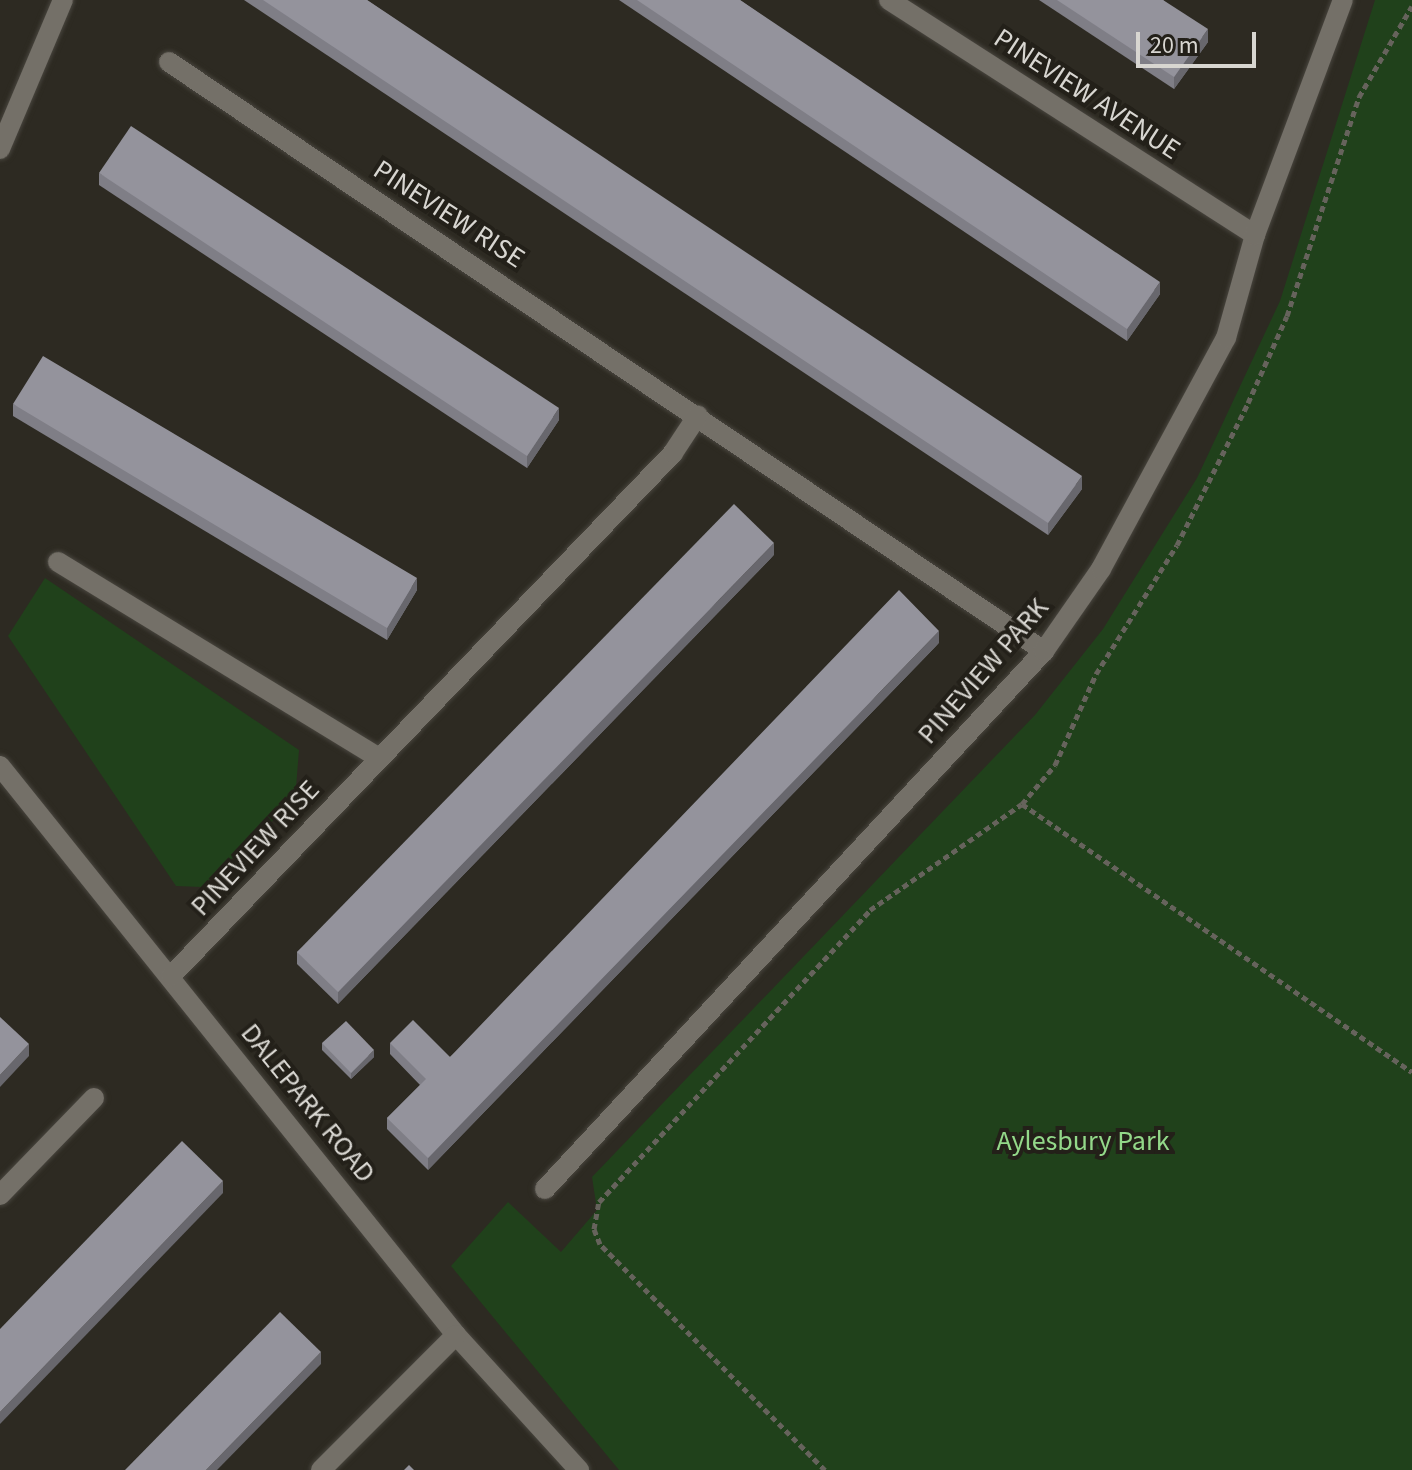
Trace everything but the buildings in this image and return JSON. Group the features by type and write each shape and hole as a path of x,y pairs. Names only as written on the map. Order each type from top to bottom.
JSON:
{"street":[{"path":"0,149 63,0"},
{"name":"PINEVIEW AVENUE","path":"889,0 1255,235"},
{"name":"PINEVIEW PARK","path":"545,1189 1044,651 1101,569 1226,338 1255,235 1343,0"},
{"name":"PINEVIEW RISE","path":"169,62 698,415 1044,651"},
{"name":"PINEVIEW RISE","path":"171,976 673,453 698,415"},
{"path":"58,562 379,758"},
{"name":"DALEPARK ROAD","path":"0,766 456,1335 579,1470"},
{"path":"0,1195 94,1098"},
{"path":"321,1470 456,1335"}],"path":[{"path":"825,1470 600,1244 599,1202 870,910 1022,804 1055,765 1096,674 1219,463 1287,316 1359,97 1412,6"},
{"path":"1022,804 1412,1072"}],"green space":[{"name":"Aylesbury Park","path":"1375,0 1412,0 1412,1470 619,1470 451,1266 508,1202 561,1252 597,1210 592,1177 1035,715 1103,629 1197,478 1280,301"},
{"path":"45,578 299,750 295,800 202,887 176,886 8,636"}]}
